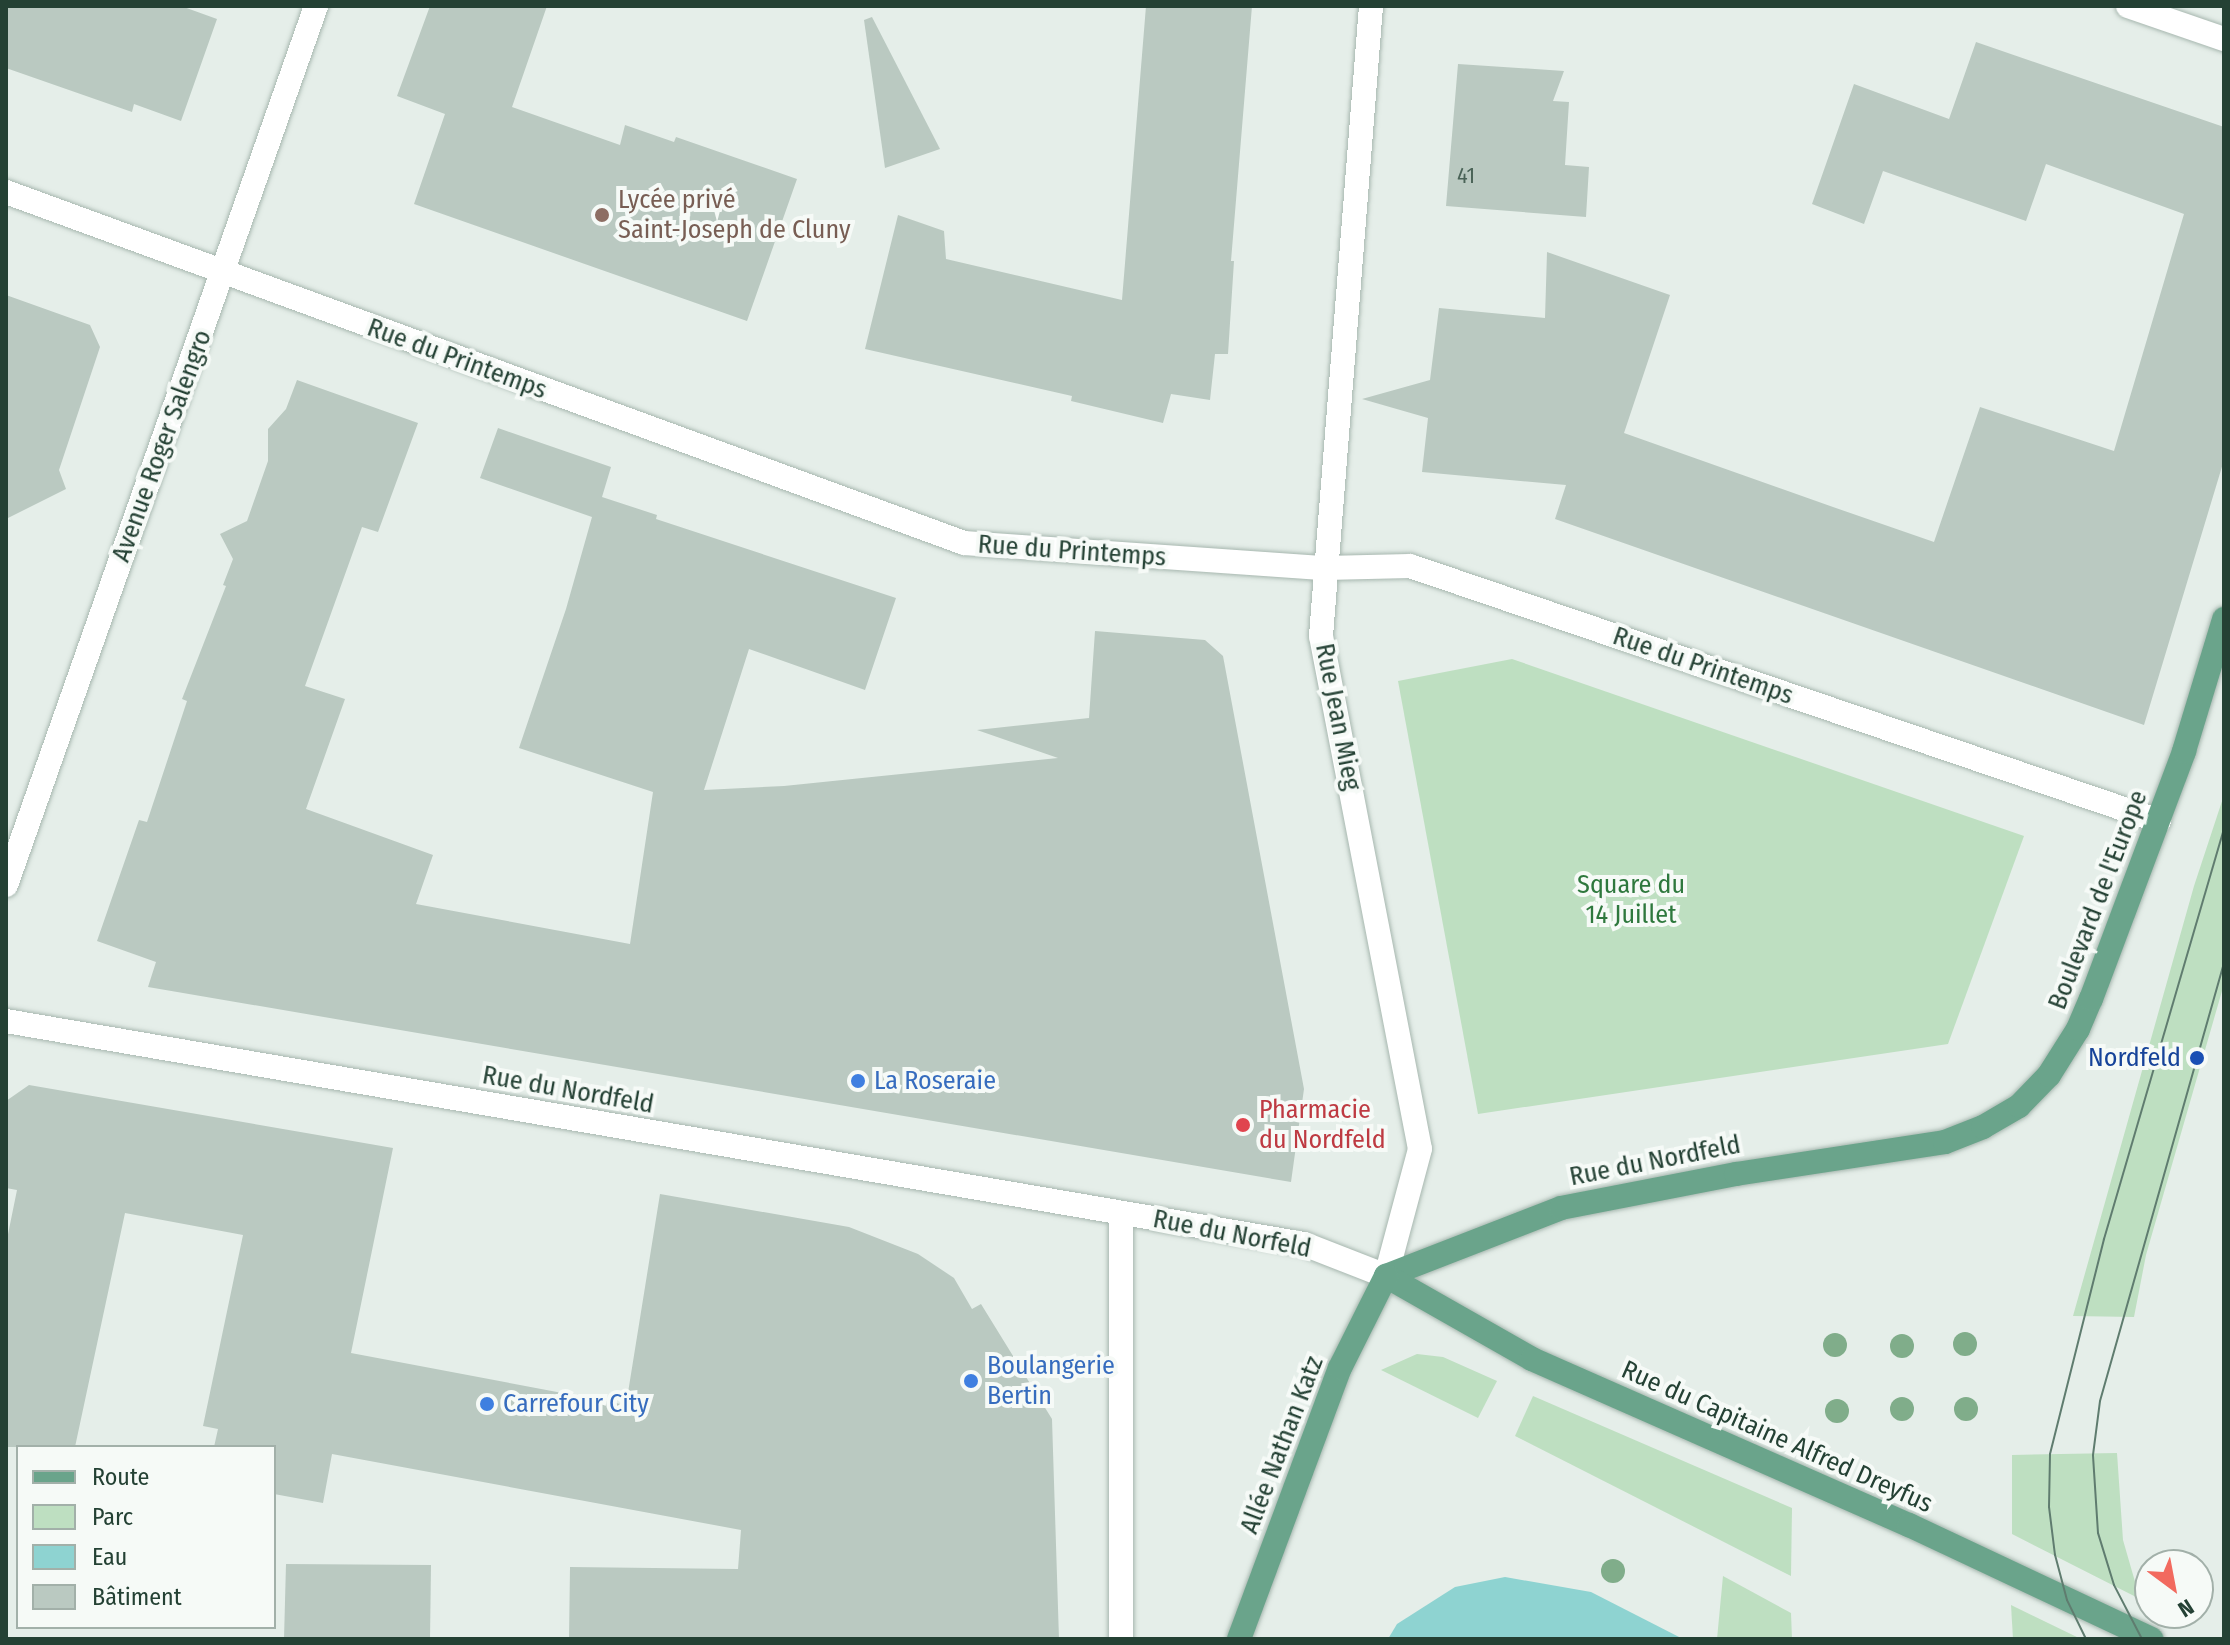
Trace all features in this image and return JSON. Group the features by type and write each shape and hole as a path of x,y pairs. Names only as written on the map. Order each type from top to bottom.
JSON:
{"main road":[{"name":"Boulevard de l'Europe","path":"1945,1142 1983,1127 2019,1106 2049,1075 2078,1029 2184,751 2224,619"},
{"name":"Rue du Nordfeld","path":"1386,1276 1561,1208 1736,1174 1945,1142"},
{"name":"Allée Nathan Katz","path":"1239,1639 1340,1368 1386,1276"},
{"name":"Rue du Capitaine Alfred Dreyfus","path":"1386,1276 1532,1359 1909,1525 2151,1639"}],"street":[{"name":"Avenue Roger Salengro","path":"6,885 316,6"},
{"name":"Rue Jean Mieg","path":"1371,6 1321,636 1420,1149 1386,1276"},
{"path":"2128,6 2224,39"},
{"name":"Rue du Printemps","path":"6,192 964,543 1325,568 1410,566 2159,821"},
{"name":"Rue du Nordfeld","path":"6,1021 1121,1213"},
{"path":"1121,1213 1121,1639"},
{"name":"Rue du Norfeld","path":"1121,1213 1304,1244 1386,1276"}],"green space":[{"name":"Square du 14 Juillet","path":"1512,659 2024,836 1948,1044 1478,1114 1398,681"},
{"path":"2224,795 2224,984 2146,1255 2134,1317 2073,1316 2194,886"},
{"path":"1417,1354 1443,1357 1497,1381 1478,1418 1381,1370"},
{"path":"1533,1396 1792,1508 1791,1576 1515,1436"},
{"path":"2117,1453 2123,1540 2134,1578 2134,1596 2012,1534 2012,1455"},
{"path":"1723,1576 1791,1613 1792,1639 1717,1639"},
{"path":"2011,1605 2081,1639 2013,1639"}],"water":[{"path":"1505,1577 1591,1592 1683,1639 1388,1639 1397,1624 1455,1587"}],"building":[{"path":"6,6 181,6 217,19 181,121 134,104 132,112 6,68"},
{"path":"430,6 547,6 512,107 620,145 625,125 674,142 676,137 797,179 747,321 414,204 445,114 397,96"},
{"path":"1146,6 1252,6 1231,261 1234,261 1228,354 1215,354 1210,400 1171,394 1163,423 1071,401 1072,396 865,349 898,215 944,231 946,259 1122,300"},
{"path":"872,17 940,149 885,168 864,20"},
{"path":"1976,42 2224,127 2224,460 2144,725 1555,519 1566,485 1422,472 1428,418 1362,399 1430,380 1439,308 1545,318 1547,252 1670,295 1624,433 1833,507 1934,542 1980,407 2114,451 2184,214 2046,164 2026,221 1883,171 1864,224 1812,204 1854,84 1949,119"},
{"path":"1458,64 1564,71 1553,101 1569,102 1565,165 1589,167 1586,217 1446,206"},
{"path":"6,295 90,325 100,347 59,470 66,489 6,519"},
{"path":"297,380 418,423 378,532 362,527 305,686 345,699 306,809 433,855 416,904 630,944 653,792 519,748 566,609 592,517 480,478 498,428 611,467 602,497 657,515 656,519 896,598 865,690 749,649 704,790 784,786 1058,758 977,730 1089,718 1095,631 1205,640 1223,656 1304,1089 1291,1182 148,987 156,962 97,941 139,820 147,822 187,701 182,699 226,586 223,585 233,559 220,534 247,521 268,461 268,429 286,409"},
{"path":"29,1085 393,1148 351,1353 626,1405 660,1194 849,1227 918,1254 954,1278 972,1309 981,1304 1052,1419 1059,1639 569,1639 570,1567 738,1569 741,1530 332,1454 323,1503 276,1494 276,1445 214,1445 218,1429 203,1426 243,1235 125,1213 75,1445 6,1447 6,1244 17,1190 6,1188 6,1101"},
{"path":"286,1564 431,1565 430,1639 284,1639"}],"tram line":[{"path":"2086,1639 2067,1600 2055,1555 2049,1507 2050,1454 2104,1239 2224,829"},
{"path":"2142,1639 2114,1585 2098,1533 2093,1455 2100,1401 2224,964"}],"place":[{"name":"Lycée privé Saint-Joseph de Cluny","path":"602,215"},
{"name":"Nordfeld","path":"2197,1058"},
{"name":"La Roseraie","path":"858,1081"},
{"name":"Pharmacie du Nordfeld","path":"1243,1125"},
{"name":"Boulangerie Bertin","path":"971,1381"},
{"name":"Carrefour City","path":"487,1404"}]}
